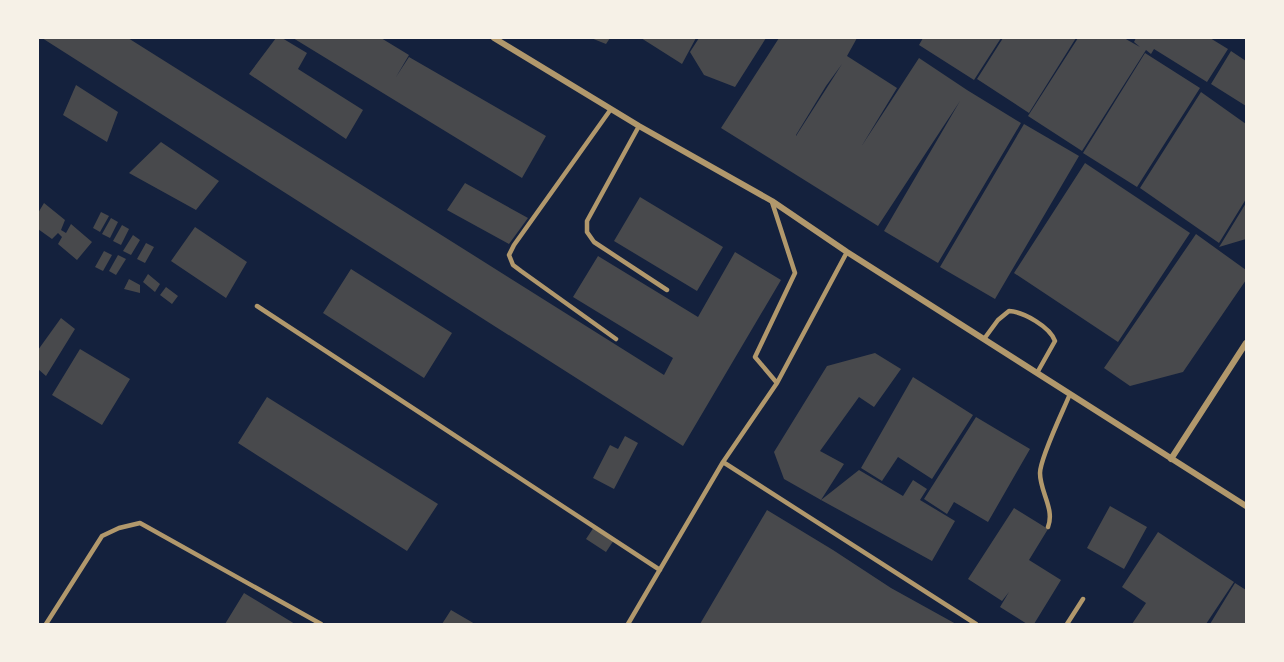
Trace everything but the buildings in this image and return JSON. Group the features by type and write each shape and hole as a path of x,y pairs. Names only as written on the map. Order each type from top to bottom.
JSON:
{"street":[{"path":"494,38 639,126 772,201 847,252 1246,506"},
{"path":"1171,459 1246,343"}],"lane":[{"path":"611,109 509,255 513,265 521,272 616,339"},
{"path":"639,126 587,221 587,232 594,242 667,290"},
{"path":"772,201 795,273 755,357 777,383"},
{"path":"628,624 723,462 777,383 847,252"},
{"path":"257,306 660,570"},
{"path":"984,339 998,320 1009,311 1018,312 1052,333 1055,341 1037,373"},
{"path":"1047,527 1050,516 1040,479 1041,465 1071,394"},
{"path":"723,462 976,624"},
{"path":"46,624 102,537 119,528 140,523 321,624"},
{"path":"1066,624 1083,599"}]}
